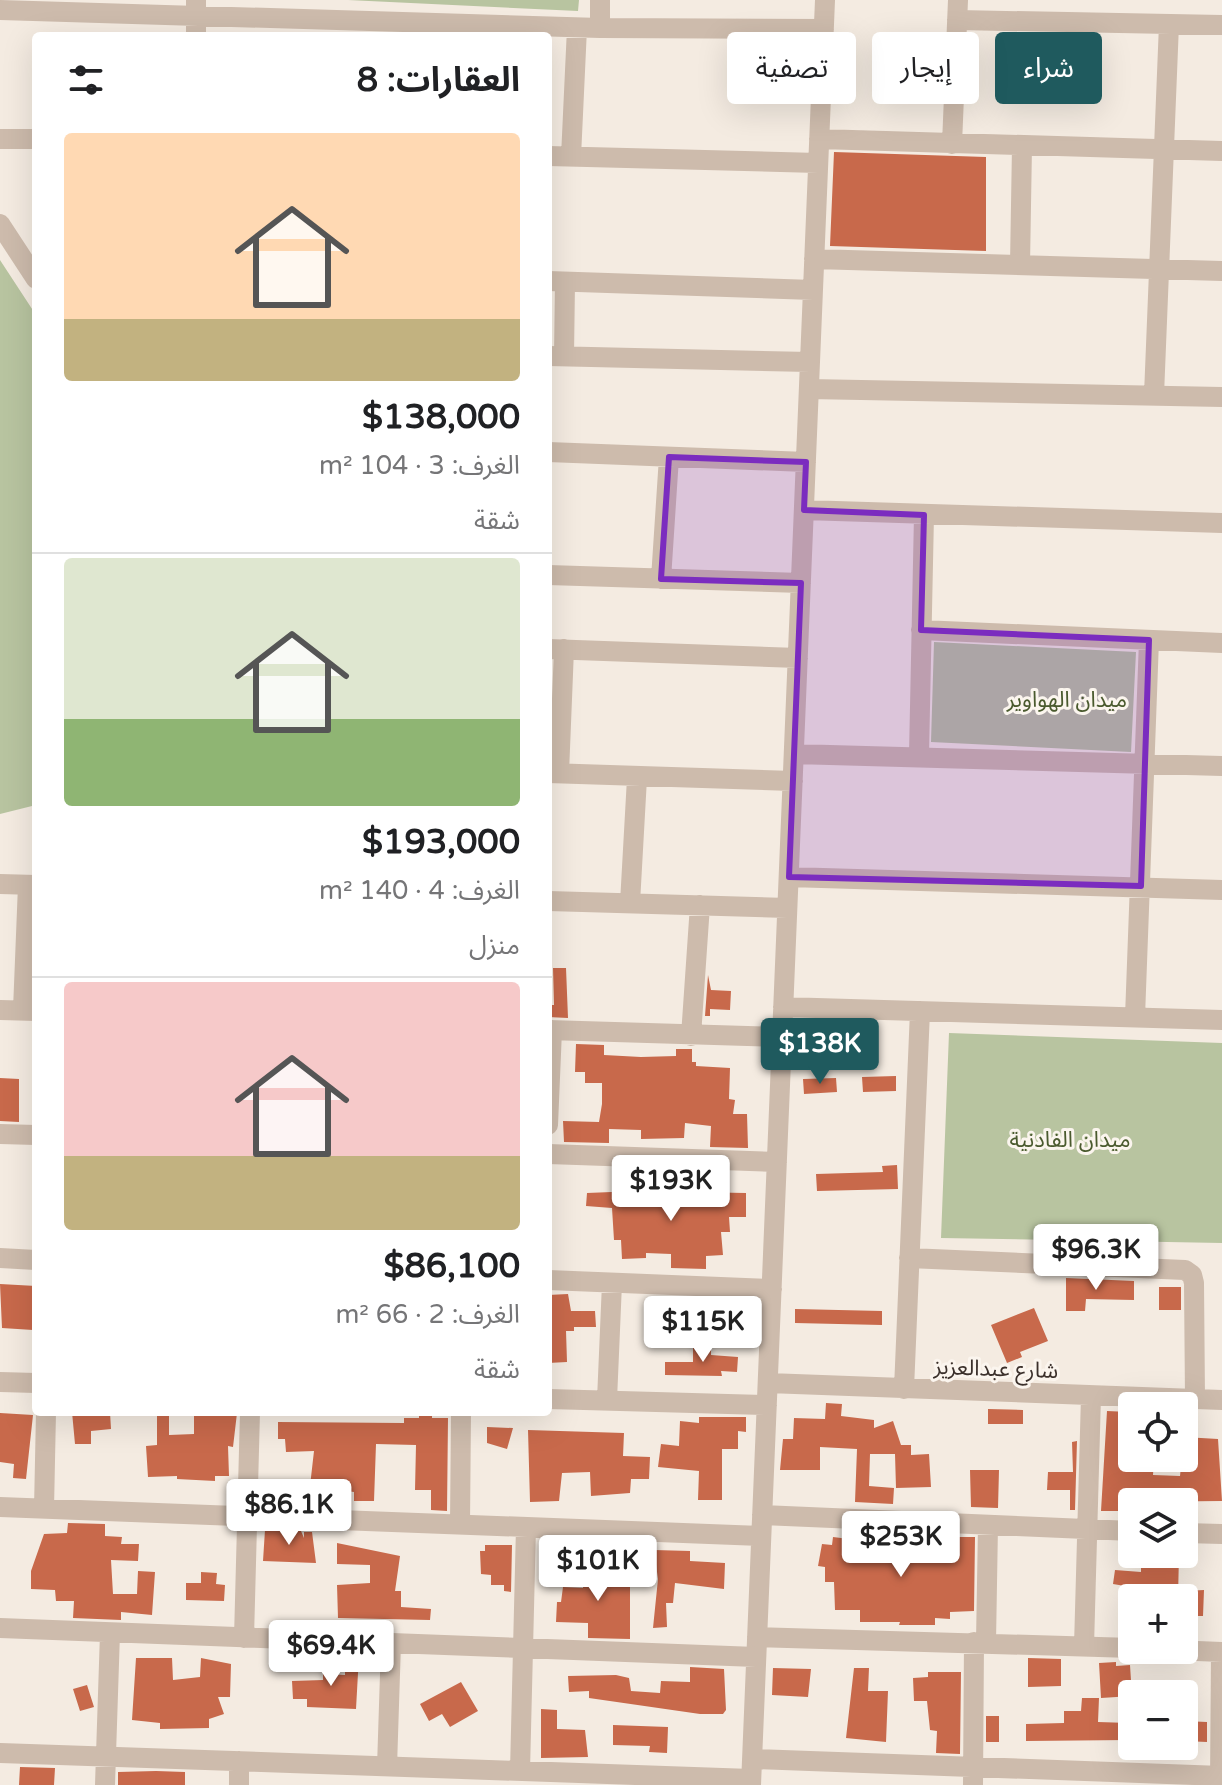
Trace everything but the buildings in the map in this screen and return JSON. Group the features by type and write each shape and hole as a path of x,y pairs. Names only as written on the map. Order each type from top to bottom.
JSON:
{"street":[{"path":"600,0 600,28"},
{"path":"751,1774 825,0"},
{"path":"0,10 93,7 196,17 577,28 824,29"},
{"path":"952,144 957,10 1222,25"},
{"path":"1154,395 1169,24"},
{"path":"571,157 577,28"},
{"path":"0,139 32,139"},
{"path":"819,139 1222,151"},
{"path":"1020,265 1022,146"},
{"path":"552,156 818,163"},
{"path":"0,224 30,260"},
{"path":"814,259 1222,271"},
{"path":"810,362 556,356 556,281 813,290"},
{"path":"809,389 1222,397"},
{"path":"552,452 806,462"},
{"path":"661,579 669,457"},
{"path":"804,510 1222,523"},
{"path":"919,755 924,515"},
{"path":"552,575 801,583"},
{"path":"921,630 1222,643"},
{"path":"1135,1017 1149,640"},
{"path":"793,781 554,773 556,649 798,658"},
{"path":"794,754 919,755 1222,766"},
{"path":"630,903 637,778"},
{"path":"789,877 1222,890"},
{"path":"0,884 32,885 30,1011 0,1010"},
{"path":"552,901 787,908"},
{"path":"691,1036 700,905"},
{"path":"783,1007 1222,1020"},
{"path":"904,1389 920,1011"},
{"path":"552,1030 781,1037"},
{"path":"0,1134 32,1135"},
{"path":"552,1154 777,1162"},
{"path":"0,1258 32,1260"},
{"path":"909,1258 1185,1270 1194,1283 1195,1392"},
{"path":"552,1280 772,1289"},
{"path":"607,1400 612,1283"},
{"path":"0,1382 32,1383"},
{"name":"شارع عبدالعزيز","path":"768,1383 1118,1397"},
{"path":"1084,1646 1091,1396"},
{"path":"552,1399 767,1405"},
{"name":"شارع عبدالعزيز","path":"1198,1399 1222,1400"},
{"path":"44,1509 46,1416"},
{"path":"244,1638 250,1416"},
{"path":"460,1524 461,1416"},
{"path":"0,1507 761,1536"},
{"path":"762,1515 1118,1530"},
{"path":"973,1777 988,1525"},
{"path":"520,1771 526,1527"},
{"path":"1198,1533 1222,1534"},
{"path":"0,1628 524,1648 980,1642 1118,1647"},
{"path":"105,1785 110,1633"},
{"path":"387,1767 391,1643"},
{"path":"0,1753 520,1771 595,1779 751,1774 1221,1779 1222,1652 1198,1651"},
{"path":"239,1761 239,1785"}],"highlighted area":[{"path":"669,457 806,462 804,510 924,515 921,630 1149,640 1141,886 789,877 801,583 661,579"}],"green space":[{"path":"348,0 579,0 578,11"},
{"path":"0,260 32,309 32,806 0,814"},
{"name":"ميدان الهواوير","path":"934,642 1136,652 1131,752 931,742"},
{"name":"ميدان الفادنية","path":"949,1033 1222,1043 1222,1243 941,1238"}]}
